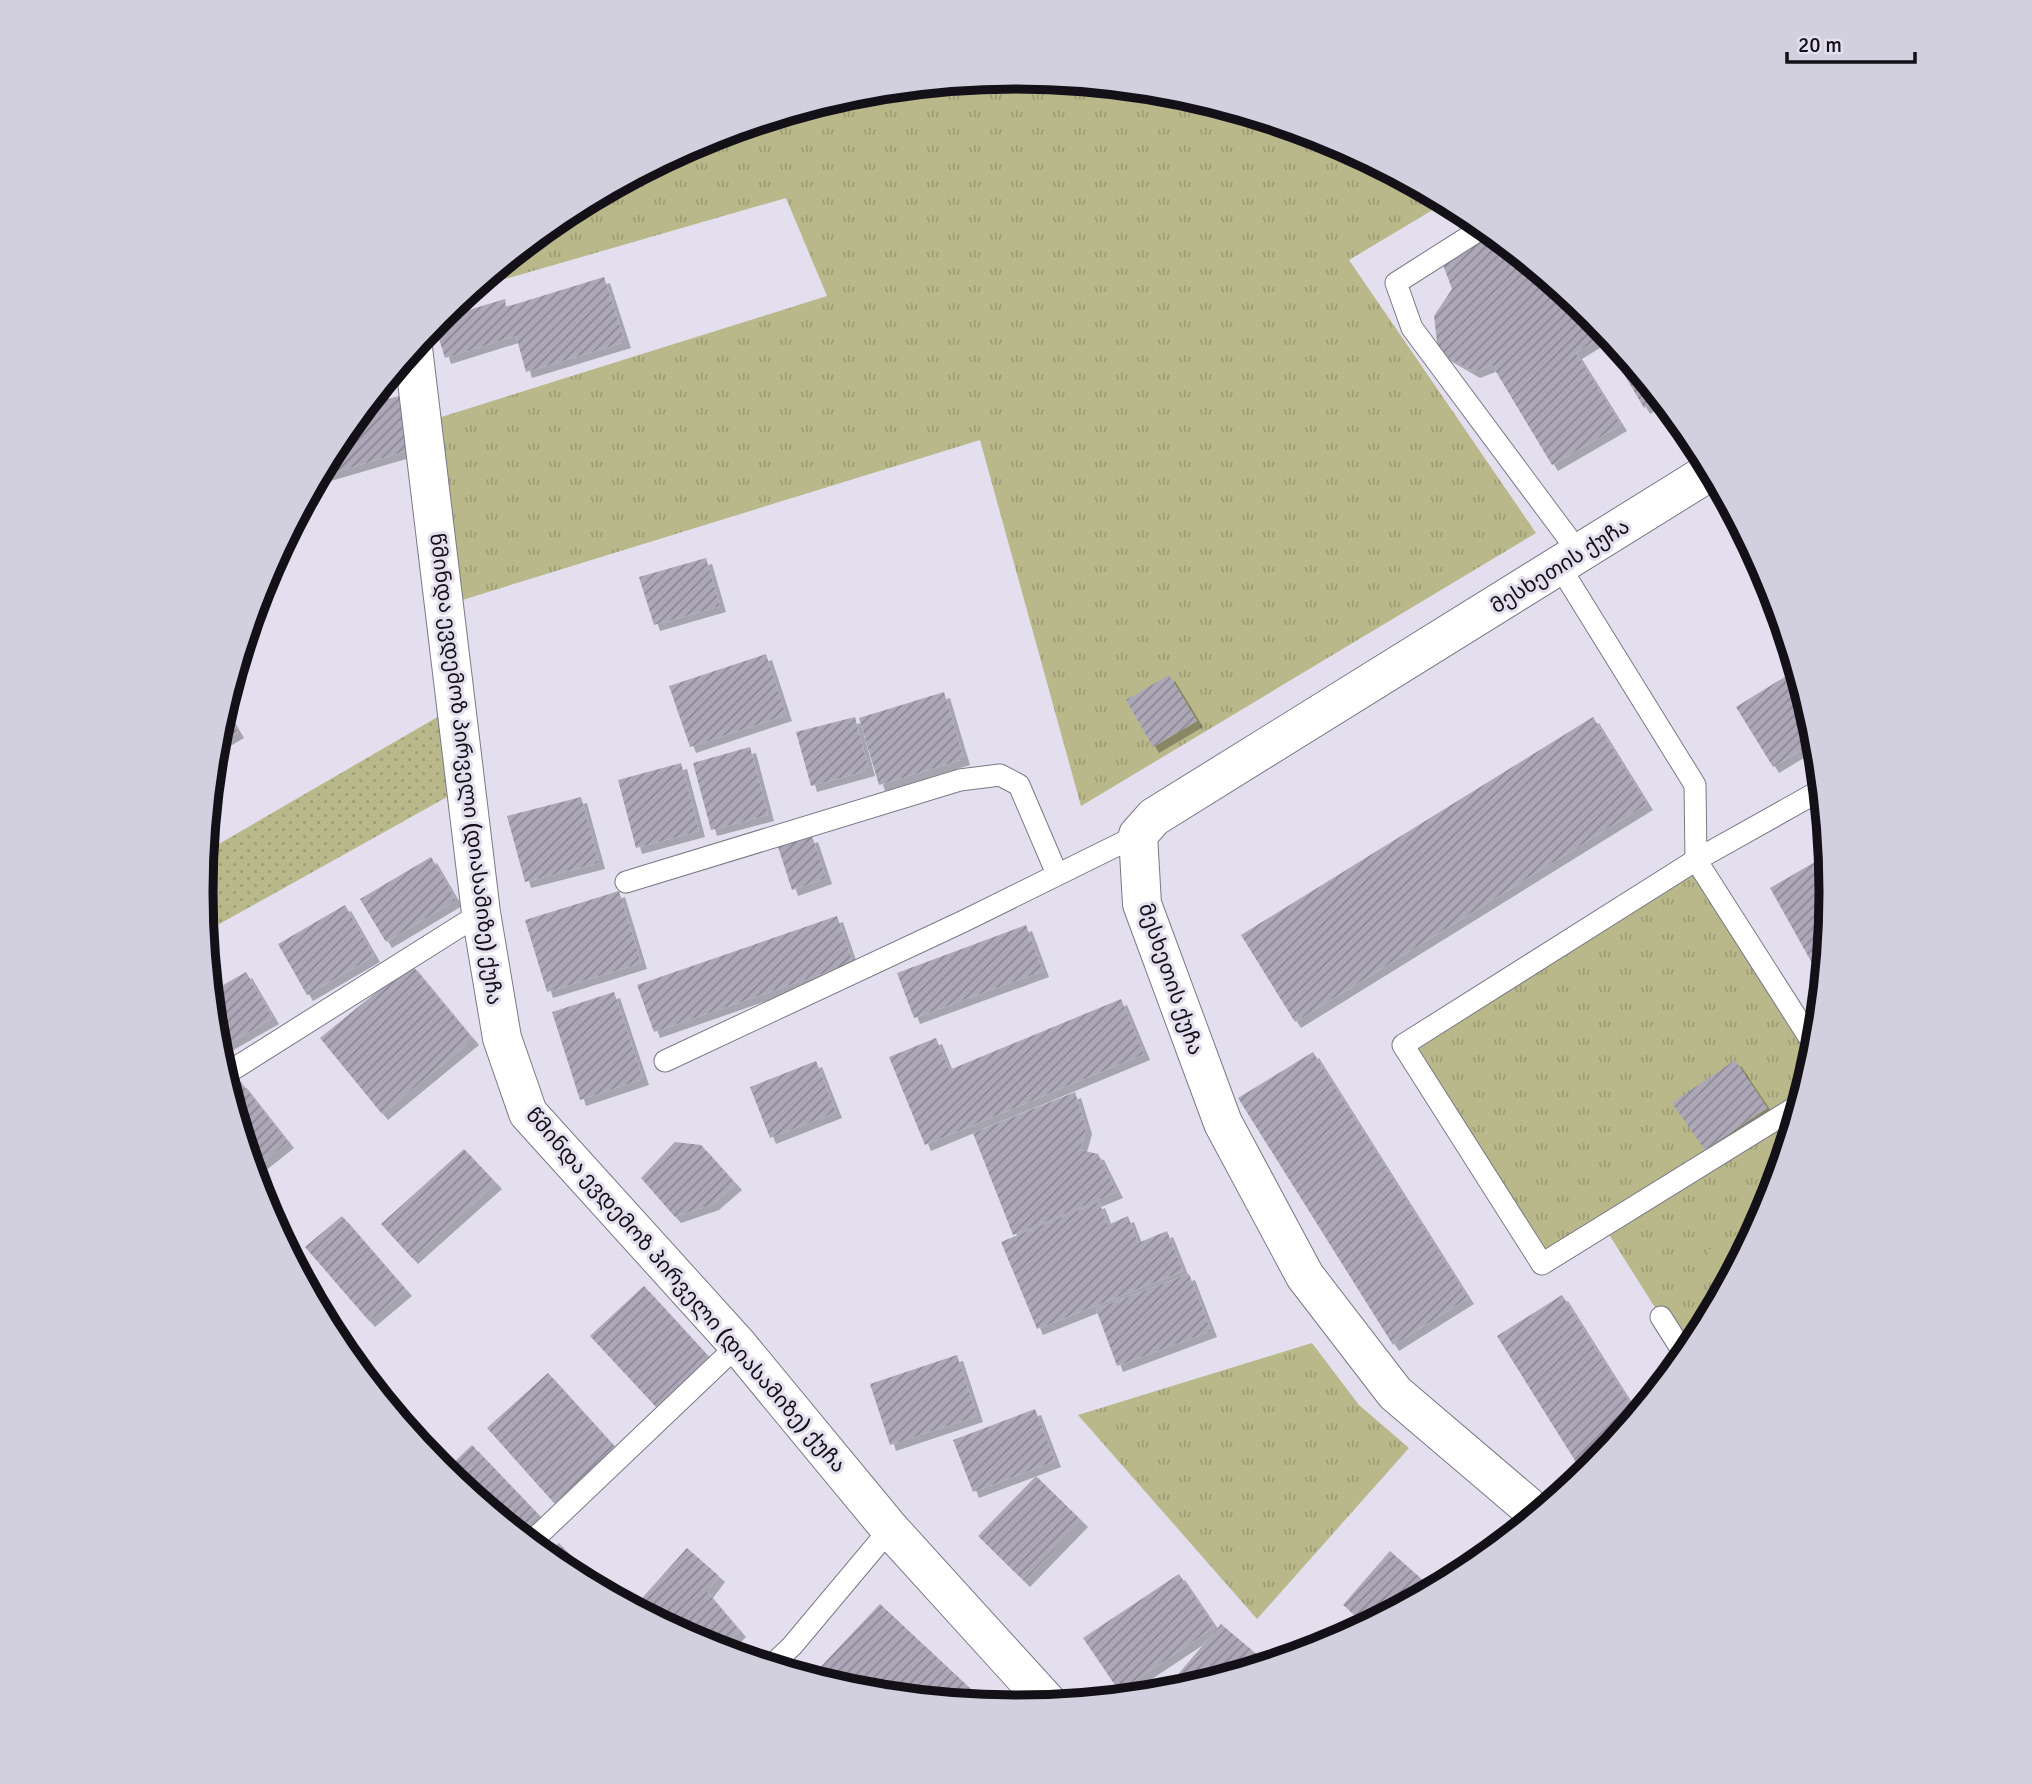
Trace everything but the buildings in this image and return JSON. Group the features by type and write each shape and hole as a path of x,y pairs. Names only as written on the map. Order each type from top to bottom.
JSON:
{"street":[{"name":"წმინდა ევდემოზ პირველი (დიასამიზე) ქუჩა","path":"415,359 481,913 502,1038 528,1113 738,1345 890,1529 1040,1694"},
{"name":"მესხეთის ქუჩა","path":"1530,1508 1395,1393 1305,1276 1223,1123 1142,904 1138,835 1154,817 1702,477"}],"lane":[{"path":"1474,233 1396,283 1412,328 1570,561 1695,785 1696,860 1806,1032"},
{"path":"626,882 960,780 1000,775 1019,785 1057,874"},
{"path":"1787,1112 1542,1264 1403,1045 1696,860 1813,795"},
{"path":"665,1062 1138,835"},
{"path":"234,1069 481,913"},
{"path":"1661,1317 1678,1345"},
{"path":"537,1536 738,1345"},
{"path":"779,1658 890,1529"}],"green space":[{"path":"1016,89 1121,96 1224,117 1323,150 1371,172 1435,208 1349,260 1536,533 1081,806 980,440 459,601 435,419 827,296 786,198 494,282 570,225 661,172 758,132 859,105 911,96"},
{"path":"441,715 447,797 214,927 215,846"},
{"path":"1696,860 1805,1035 1791,1100 1758,1199 1711,1293 1678,1345 1603,1225 1542,1264 1403,1045"},
{"path":"1743,1231 1721,1275 1707,1251"},
{"path":"1312,1343 1359,1405 1409,1448 1257,1619 1078,1415"}]}
